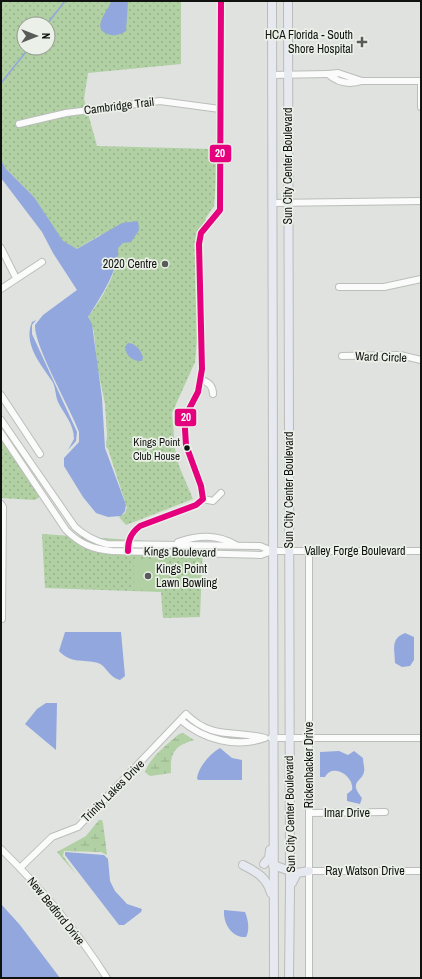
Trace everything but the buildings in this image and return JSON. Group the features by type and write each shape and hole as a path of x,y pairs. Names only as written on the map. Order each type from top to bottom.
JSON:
{"main road":[{"name":"Sun City Center Boulevard","path":"272,1 274,978"},
{"name":"Sun City Center Boulevard","path":"288,1 289,978"},
{"path":"264,864 268,860 270,854 270,817 273,802"},
{"path":"290,858 297,867 304,871"},
{"path":"243,865 264,879 270,888 273,905"},
{"path":"273,865 290,871 304,871"},
{"path":"290,888 295,875 304,871"}],"street":[{"path":"203,499 201,486 186,445 185,429 186,415 198,392 201,380 199,244 201,233 220,210 221,1"},
{"path":"272,75 338,73 362,81 421,81 421,107"},
{"name":"Cambridge Trail","path":"18,124 66,113 160,101 220,109"},
{"path":"272,203 421,201"},
{"path":"1,248 16,278"},
{"path":"1,289 42,262"},
{"path":"339,287 384,287 421,279"},
{"name":"Ward Circle","path":"342,356 400,355 421,360"},
{"path":"201,380 210,384 213,388 213,394"},
{"path":"1,395 40,454"},
{"name":"Kings Boulevard","path":"1,420 75,527 85,536 107,544 260,546 272,551"},
{"name":"Kings Boulevard","path":"1,433 55,515 76,540 88,547 100,550 261,555 272,551 289,551"},
{"path":"203,499 213,501 221,493"},
{"path":"128,551 128,544 134,530 140,526 196,505 203,499"},
{"path":"1,504 3,507 2,619"},
{"name":"Valley Forge Boulevard","path":"289,551 421,551"},
{"name":"Rickenbacker Drive","path":"309,551 309,813 304,871 309,978"},
{"name":"Trinity Lakes Drive","path":"20,868 52,837 78,827 186,714 199,725 216,732 234,735 254,735 265,738 309,739 421,738"},
{"name":"Trinity Lakes Drive","path":"181,720 195,732 218,740 254,742 265,738"},
{"name":"Imar Drive","path":"309,813 385,812"},
{"name":"New Bedford Drive","path":"1,849 55,906 107,978"},
{"name":"Ray Watson Drive","path":"304,871 421,871"}],"green space":[{"path":"1,1 181,1 181,64 88,73 84,99 97,146 213,149 217,168 214,206 205,219 209,221 198,238 197,339 195,362 172,413 175,449 179,466 193,499 126,525 119,517 125,513 127,508 108,449 106,447 107,435 105,404 97,365 94,332 88,317 104,293 113,275 116,266 117,248 123,243 100,235 77,249 63,242 34,197 6,169 1,160"},
{"path":"1,438 41,496 35,500 1,498"},
{"path":"42,534 161,542 203,542 200,617 163,618 161,592 45,588"},
{"name":"Kings Point Lawn Bowling","path":"134,560 163,561 163,591 133,590"},
{"path":"185,571 199,571 199,587 185,586"},
{"path":"183,733 194,740 187,742 175,751 171,760 171,773 150,776 145,772 147,766 160,751 179,734"},
{"path":"99,820 102,820 103,823 107,855 101,852 64,851 63,856 76,874 57,852 86,836"}],"water":[{"path":"111,1 128,1 126,31 117,35 104,33 100,25"},
{"path":"1,160 6,169 34,197 63,241 77,249 122,223 138,221 139,230 131,242 123,243 118,248 116,265 108,284 88,317 92,324 102,398 105,448 126,505 125,511 121,516 108,517 96,513 83,497 64,466 64,458 79,442 79,432 40,347 36,335 35,325 43,315 77,290 53,253 42,232 1,178"},
{"path":"36,320 32,325 32,334 77,432 76,441 68,450 74,439 74,434 68,419 58,402 53,383 31,346 30,330 32,322"},
{"path":"128,343 133,344 139,349 143,357 142,361 130,358 128,356 125,347"},
{"path":"65,632 121,632 125,676 120,680 116,679 101,664 68,658 59,651"},
{"path":"405,633 414,637 414,660 410,666 402,667 395,663 394,645 397,638"},
{"path":"46,703 57,703 56,750 25,724 37,709"},
{"path":"220,748 232,758 242,760 242,780 198,780 197,778 200,769 209,757"},
{"path":"339,751 348,755 354,751 363,758 364,772 356,785 356,788 362,798 360,804 347,801 347,794 352,790 352,785 347,776 343,773 333,771 325,777 320,777 320,752"},
{"path":"65,852 104,855 108,859 110,881 115,891 127,904 142,909 141,912 124,925 119,925 65,855"},
{"path":"1,904 20,925 60,978 1,978"},
{"path":"224,910 245,912 248,924 246,937 241,937 229,929 225,920"}],"waterway":[{"path":"53,16 65,1"},
{"path":"1,83 23,56"}],"transit line":[{"name":"20","path":"128,551 131,537 134,531 140,526 196,505 203,499 201,486 186,445 185,429 186,415 198,392 202,369 199,244 201,233 220,210 221,1"}],"place":[{"name":"HCA Florida - South Shore Hospital","path":"362,42"},
{"name":"2020 Centre","path":"165,264"},
{"name":"Kings Point Club House","path":"187,448"},
{"name":"Kings Point Lawn Bowling","path":"148,576"}]}
